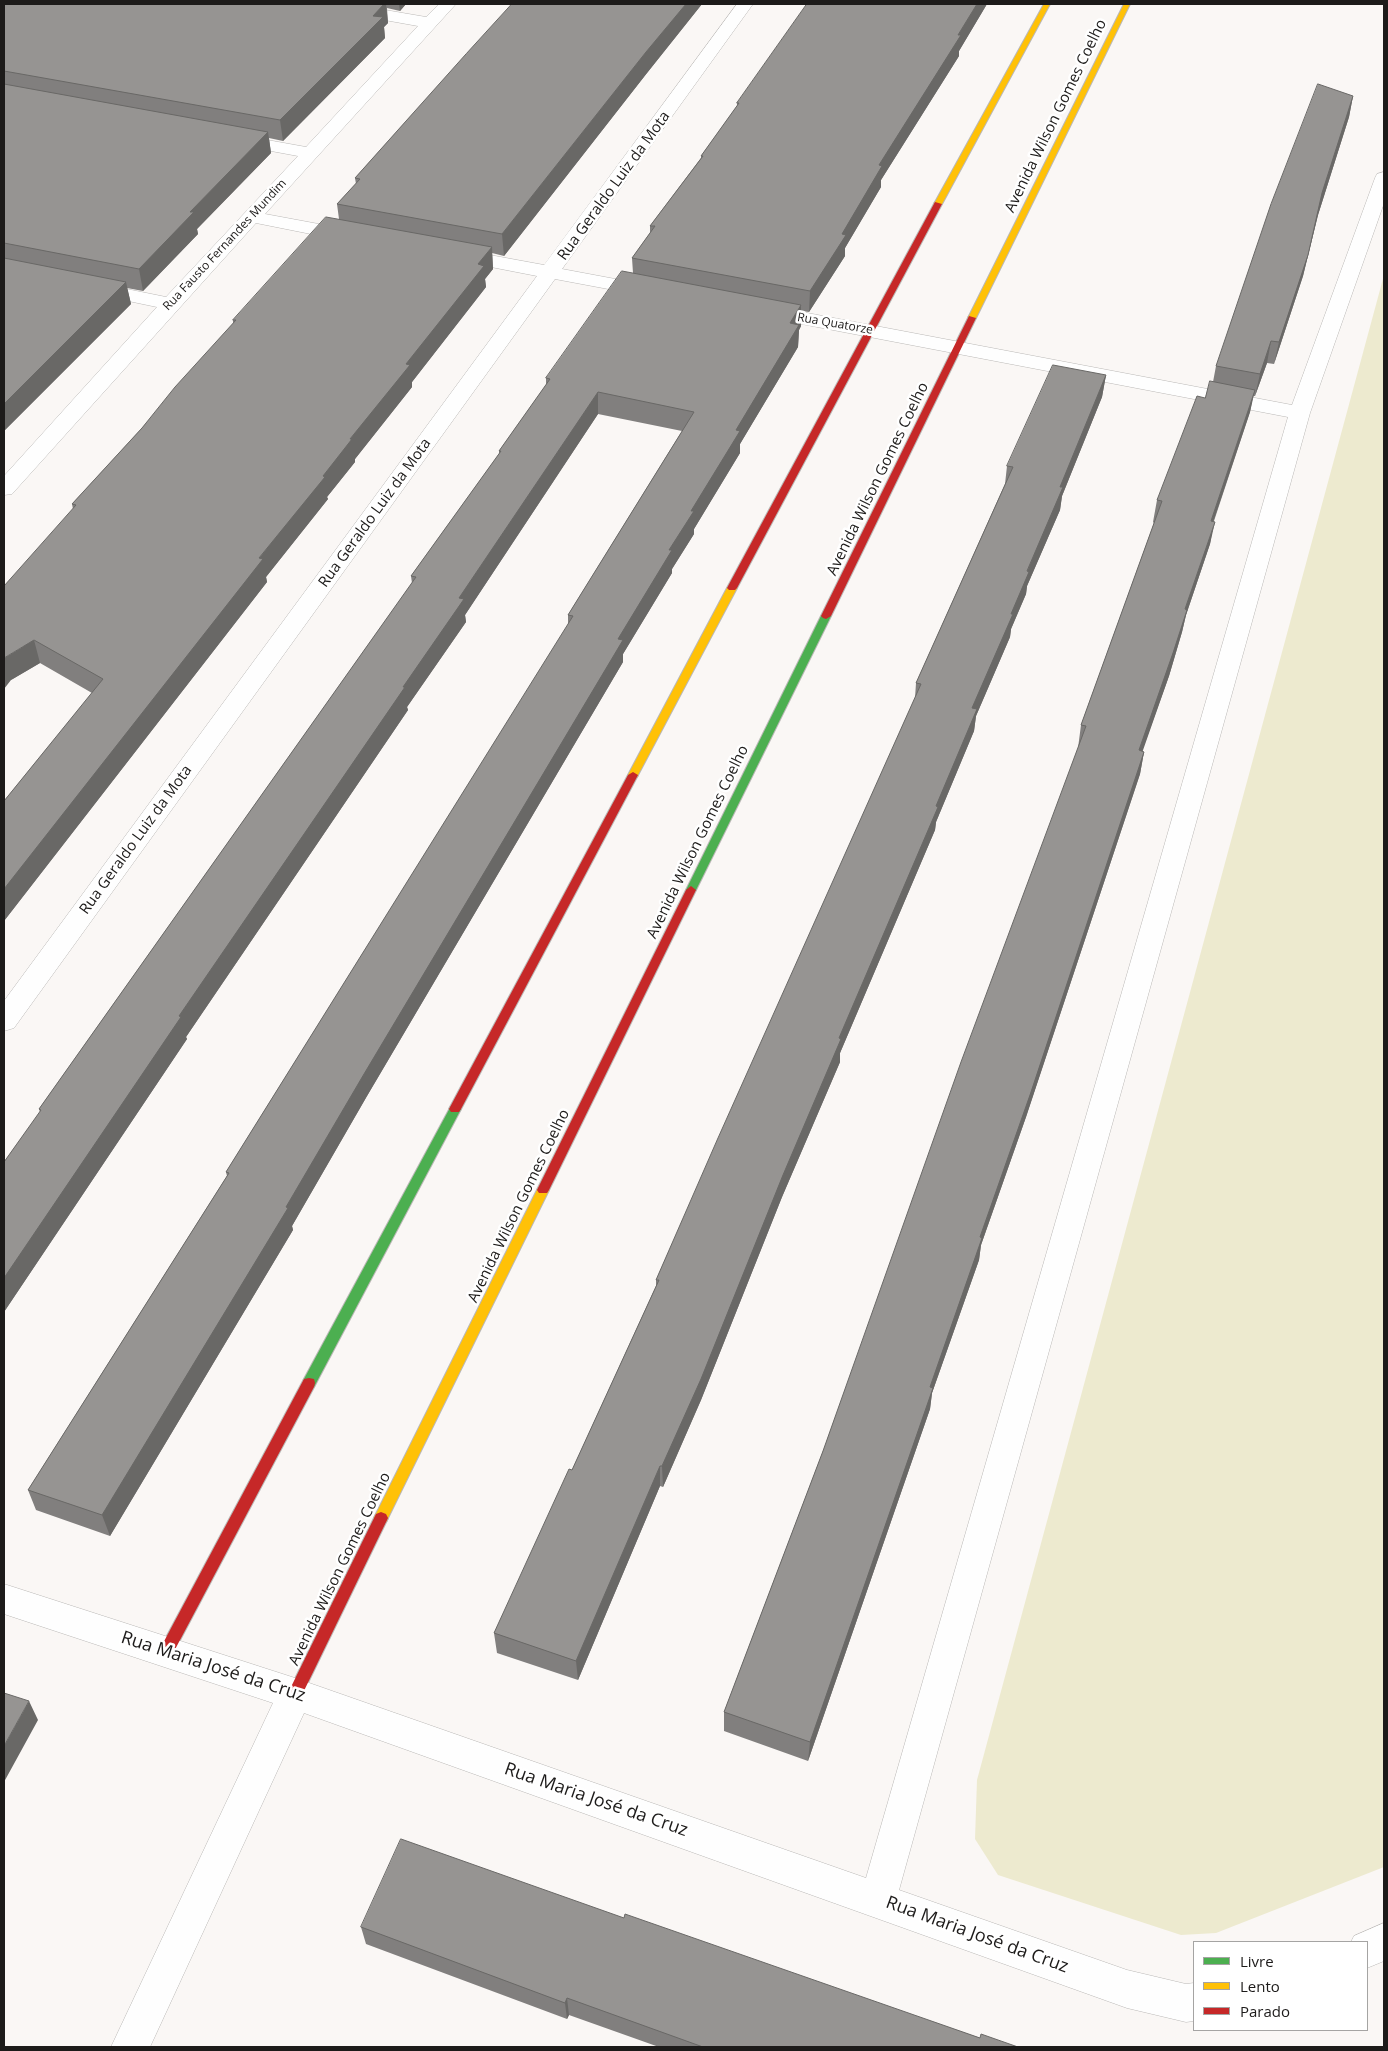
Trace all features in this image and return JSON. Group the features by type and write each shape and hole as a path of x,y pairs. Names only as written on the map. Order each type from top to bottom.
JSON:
{"street":[{"path":"323,4 430,23"},
{"name":"Rua Fausto Fernandes Mundim","path":"4,489 171,304 448,4"},
{"name":"Rua Geraldo Luiz da Mota","path":"4,1021 551,273 745,4"},
{"path":"166,1652 869,330 1047,4"},
{"name":"Avenida Wilson Gomes Coelho","path":"295,1694 960,347 1127,4"},
{"path":"215,135 310,153"},
{"path":"878,1900 1300,413 1384,178"},
{"path":"252,217 368,239"},
{"path":"435,251 667,294"},
{"path":"78,286 171,304"},
{"name":"Rua Quatorze","path":"744,307 1300,413"},
{"name":"Rua Maria José da Cruz","path":"4,1599 295,1694 1127,1989 1190,2002"},
{"path":"130,2047 295,1694"},
{"path":"1368,1949 1384,1942"}],"shaded area":[{"path":"1384,275 1384,1867 1216,1933 1181,1935 998,1875 975,1839 977,1780"}],"building":[{"path":"4,4 384,4 373,16 383,17 280,120 4,71"},
{"path":"512,4 686,4 502,234 337,204 360,179 355,178"},
{"path":"807,4 977,4 958,35 961,35 879,165 882,166 842,234 846,235 810,291 632,258 655,226 650,226 703,156 701,156"},
{"path":"4,84 268,132 190,212 194,212 139,269 4,243"},
{"path":"1318,84 1353,96 1322,193 1308,255 1279,342 1271,341 1260,374 1216,366 1271,204"},
{"path":"326,217 492,247 478,264 484,266 406,364 410,365 350,439 352,439 323,476 325,477 259,558 263,559 4,889 4,801 103,679 34,640 4,658 4,586 76,505 72,504 142,428 175,387 236,320 233,320"},
{"path":"4,258 126,282 4,404"},
{"path":"622,271 801,305 790,323 799,325 736,430 740,431 669,550 672,550 618,639 623,640 364,1074 286,1207 288,1208 102,1515 28,1490 229,1173 226,1172 573,616 568,615 694,412 598,392 459,598 464,599 179,1016 181,1017 4,1278 4,1162 41,1110 39,1109 416,577 411,576 501,451 499,451 550,379 546,378"},
{"path":"1053,365 1106,375 1060,487 1063,487 1027,571 1029,572 1011,614 1013,614 972,708 977,709 936,806 938,807 839,1038 841,1039 783,1175 701,1379 662,1466 660,1466 576,1661 494,1633 569,1469 572,1470 659,1280 656,1280 718,1138 921,684 916,683 1013,467 1007,466"},
{"path":"1210,381 1255,390 1211,521 1215,522 1185,609 1187,610 1139,750 1144,752 1030,1095 980,1237 982,1238 930,1387 933,1388 810,1742 724,1712 823,1451 961,1062 1086,726 1081,725 1162,501 1157,500 1197,396 1205,398"},
{"path":"4,1693 29,1701 4,1746"},
{"path":"401,1839 624,1918 625,1914 980,2038 981,2034 1018,2047 703,2047 567,1998 565,2003 361,1927"}],"traffic: fast":[{"path":"691,890 826,616"},
{"path":"309,1383 455,1109"}],"traffic: slow":[{"path":"938,204 1047,4"},
{"path":"972,318 1127,4"},
{"path":"633,775 732,588"},
{"path":"381,1518 543,1190"}],"traffic: jam":[{"path":"732,588 938,204"},
{"path":"826,616 972,318"},
{"path":"455,1109 633,775"},
{"path":"543,1190 691,890"},
{"path":"166,1652 309,1383"},
{"path":"295,1694 381,1518"}]}
